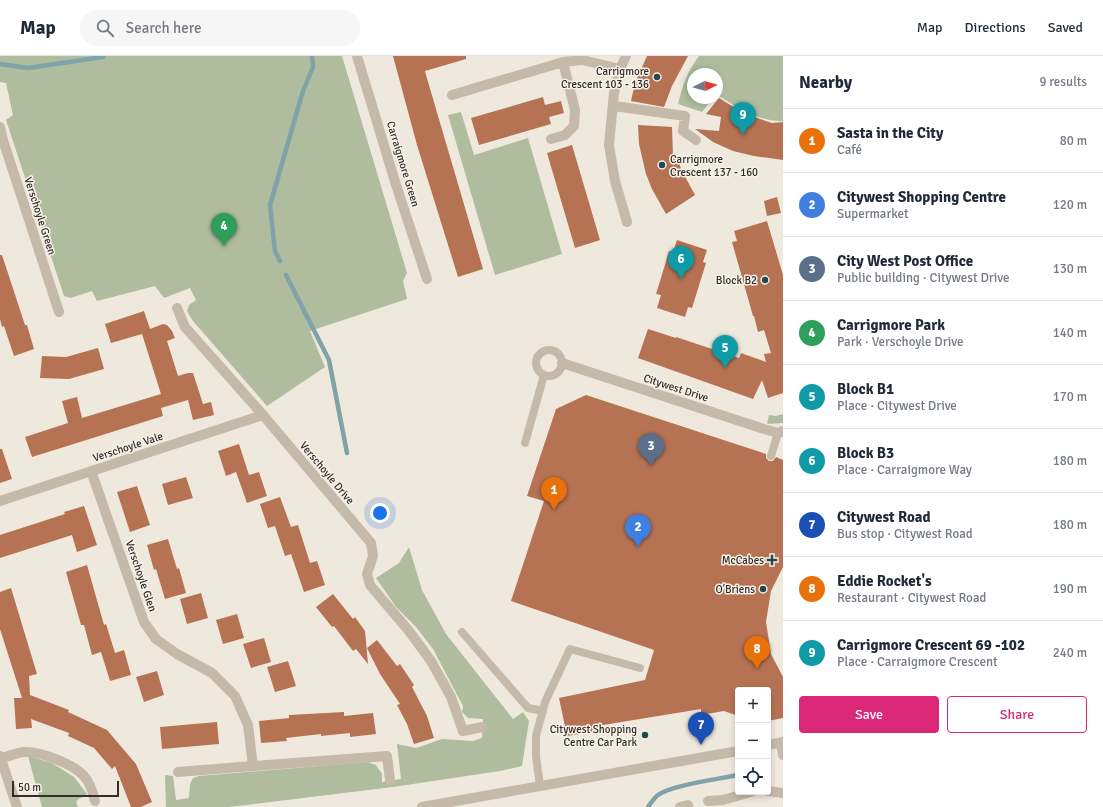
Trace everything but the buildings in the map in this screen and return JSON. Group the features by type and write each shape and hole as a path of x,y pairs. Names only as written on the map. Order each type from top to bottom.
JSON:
{"street":[{"name":"Carraigmore Green","path":"357,56 396,185 427,279"},
{"path":"626,56 620,70 614,93 614,106 609,145 615,181 627,222"},
{"path":"452,95 563,62 582,60 620,70"},
{"path":"551,139 565,135 574,126 576,110 563,62"},
{"path":"614,106 684,116 683,131 696,140"},
{"name":"Verschoyle Green","path":"0,127 2,141 59,312"},
{"name":"Verschoyle Drive","path":"177,308 185,327 263,415 371,543 372,556 367,574 370,585 409,630 431,660 451,697 463,731 482,727"},
{"name":"Citywest Drive","path":"562,363 764,429 781,432"},
{"name":"Verschoyle Vale","path":"0,501 263,415"},
{"name":"Verschoyle Glen","path":"91,471 144,622 156,639 177,654 212,673 235,696 248,725 253,766"},
{"path":"771,745 782,743 783,755"},
{"path":"17,807 0,758 24,752 36,752 66,764 83,775 91,787 95,801"},
{"path":"422,807 735,752"},
{"path":"178,772 387,756 390,780"},
{"path":"771,791 783,793"},
{"path":"708,801 723,800 740,795"}],"lane":[{"path":"552,351 559,355 562,363 561,367 557,374 549,376 544,375 538,369 537,361 541,354 552,351"},
{"path":"525,443 544,375"},
{"path":"772,456 781,432"},
{"path":"462,632 528,708 543,711"},
{"path":"540,786 536,756 536,736 545,702 570,649 640,668"}],"green space":[{"path":"0,56 342,56 407,273 403,281 407,299 310,331 325,367 267,406 193,321 187,311 189,305 196,300 190,288 164,298 155,286 97,301 92,291 71,298 64,296 6,120 13,115 6,83 0,82"},
{"path":"699,56 783,56 783,121 765,119 748,113 723,99 723,68 692,67"},
{"path":"687,77 687,104 708,104 702,112 678,104"},
{"path":"461,112 474,155 528,138 562,254 495,275 448,115"},
{"path":"783,414 783,423 767,424 769,415 776,416"},
{"path":"409,547 422,590 446,634 513,719 523,712 529,721 522,766 500,771 393,787 229,807 166,807 165,775 173,776 176,800 189,798 190,784 193,778 199,776 367,762 376,765 382,774 382,782 401,779 397,744 416,748 442,739 473,741 482,738 483,719 468,718 462,712 463,706 433,649 416,627 396,607 376,578 399,563"},
{"path":"28,756 52,763 74,777 87,794 76,801 78,807 42,807"}],"waterway":[{"path":"280,261 275,251 270,205 303,91 313,67 312,56"},
{"path":"0,64 28,68 103,57"},
{"path":"286,275 329,360 347,453"},
{"path":"648,807 654,799 664,791 735,776"}],"place":[{"name":"Carrigmore Crescent 103 - 136","path":"657,77"},
{"name":"Carrigmore Crescent 69 -102","path":"743,135"},
{"name":"Carrigmore Crescent 137 - 160","path":"662,165"},
{"name":"Carrigmore Park","path":"224,246"},
{"name":"Block B3","path":"681,279"},
{"name":"Block B2","path":"765,280"},
{"name":"Block B1","path":"725,368"},
{"name":"City West Post Office","path":"651,466"},
{"name":"Sasta in the City","path":"554,510"},
{"name":"Citywest Shopping Centre","path":"638,547"},
{"name":"McCabes","path":"772,560"},
{"name":"O'Briens","path":"763,589"},
{"name":"Eddie Rocket's","path":"757,669"},
{"name":"Citywest Shopping Centre Car Park","path":"645,735"},
{"name":"Citywest Road","path":"701,745"}]}
